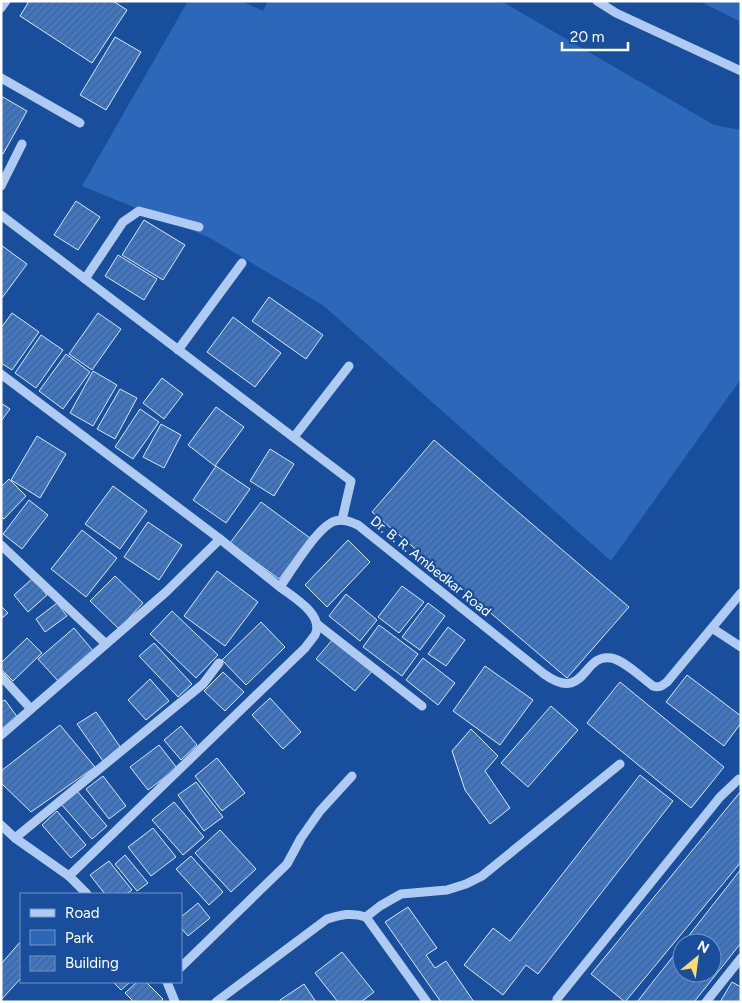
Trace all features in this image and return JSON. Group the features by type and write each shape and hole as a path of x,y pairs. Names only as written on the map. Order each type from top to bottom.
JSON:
{"street":[{"path":"1,8 6,1"},
{"path":"596,1 624,17 741,71"},
{"path":"1,78 80,123"},
{"path":"1,186 22,144"},
{"path":"85,279 123,222 139,211 199,227"},
{"path":"1,215 351,481 342,520 333,522 321,531 280,587"},
{"path":"178,350 242,263"},
{"path":"294,437 349,366"},
{"path":"1,374 220,539 312,614 317,624 422,706"},
{"name":"Dr. B. R. Ambedkar Road","path":"342,520 358,525 544,674 563,684 574,683 597,660 604,657 618,660 653,686 657,688 662,686 741,593"},
{"path":"1,735 166,592 220,539"},
{"path":"1,546 106,644"},
{"path":"69,876 305,648 316,634 317,624"},
{"path":"712,628 741,647"},
{"path":"15,838 203,684 219,663"},
{"path":"1,676 31,709"},
{"path":"366,917 380,906 401,894 447,890 482,876 620,764"},
{"path":"182,967 287,864 301,838 320,810 352,776"},
{"path":"557,1002 720,797 739,779 741,780"},
{"path":"1,825 15,838 69,876 86,893"},
{"path":"216,1002 327,919 355,913 366,917 427,1002"},
{"path":"706,1002 741,958"},
{"path":"166,983 175,1002"}],"green space":[{"path":"188,1 242,1 263,11 268,1 501,1 714,125 741,130 741,379 611,561 324,306 210,238 82,186"},
{"path":"699,1 741,1 741,22"}],"building":[{"path":"29,1 113,1 127,10 92,63 20,16"},
{"path":"115,37 141,52 106,110 80,95"},
{"path":"1,96 27,111 3,154 1,153"},
{"path":"76,201 100,217 78,250 54,235"},
{"path":"144,220 185,245 163,280 122,255"},
{"path":"1,245 27,264 2,298 1,298"},
{"path":"118,255 157,279 144,300 105,276"},
{"path":"269,297 323,335 306,359 252,321"},
{"path":"12,313 39,332 12,370 1,363 1,328"},
{"path":"98,313 121,329 92,370 69,354"},
{"path":"233,317 281,353 255,387 207,352"},
{"path":"41,335 63,350 36,388 15,373"},
{"path":"66,354 90,372 63,409 39,391"},
{"path":"93,371 117,385 93,426 70,413"},
{"path":"162,378 183,394 164,419 143,403"},
{"path":"120,389 137,398 115,439 97,429"},
{"path":"1,403 10,409 1,421"},
{"path":"216,407 244,427 215,466 188,445"},
{"path":"140,409 159,422 133,459 115,447"},
{"path":"161,424 181,435 164,468 143,457"},
{"path":"37,436 66,454 40,498 11,480"},
{"path":"434,440 629,607 567,678 372,512"},
{"path":"270,449 294,464 274,496 250,481"},
{"path":"216,466 250,489 226,523 193,500"},
{"path":"9,479 26,496 4,519 1,517 1,487"},
{"path":"113,486 147,511 120,549 85,524"},
{"path":"29,500 48,515 22,549 3,534"},
{"path":"261,502 310,538 279,579 230,543"},
{"path":"148,522 182,545 159,580 124,557"},
{"path":"82,530 117,558 86,597 51,569"},
{"path":"348,540 370,562 327,607 305,585"},
{"path":"217,571 258,602 225,646 184,616"},
{"path":"115,576 143,603 119,629 90,601"},
{"path":"33,578 47,595 28,612 14,595"},
{"path":"402,586 424,602 399,633 378,617"},
{"path":"346,594 377,620 360,641 329,616"},
{"path":"57,603 67,616 45,632 36,619"},
{"path":"428,603 445,616 420,650 402,637"},
{"path":"1,606 8,613 1,619"},
{"path":"172,611 218,655 196,678 150,634"},
{"path":"261,622 285,647 246,685 222,660"},
{"path":"379,625 418,654 402,676 363,647"},
{"path":"448,627 465,640 446,666 428,654"},
{"path":"74,628 94,652 59,682 38,659"},
{"path":"27,638 42,653 13,681 1,669 1,663"},
{"path":"334,638 373,670 355,691 316,659"},
{"path":"154,643 192,684 178,697 139,656"},
{"path":"423,658 455,683 438,705 406,680"},
{"path":"485,666 533,700 500,745 453,711"},
{"path":"223,672 244,692 225,711 204,691"},
{"path":"687,675 741,716 741,723 724,746 666,702"},
{"path":"150,679 169,701 146,720 128,700"},
{"path":"620,682 724,767 691,808 587,723"},
{"path":"270,698 301,732 283,749 252,715"},
{"path":"5,700 18,718 1,731 1,702"},
{"path":"551,706 578,730 528,787 501,763"},
{"path":"96,712 121,748 103,761 77,724"},
{"path":"60,725 95,767 31,812 1,783 1,771"},
{"path":"181,726 197,745 181,760 164,740"},
{"path":"471,729 498,756 485,771 510,808 490,824 465,790 452,751"},
{"path":"159,745 177,768 148,790 130,767"},
{"path":"217,758 245,793 222,811 195,776"},
{"path":"640,775 673,801 538,974 526,965 503,995 464,965 493,928 510,941"},
{"path":"103,776 126,806 109,819 86,789"},
{"path":"196,782 223,817 204,831 178,795"},
{"path":"77,791 107,826 92,839 61,804"},
{"path":"741,791 741,862 682,933 672,933 672,945 625,1002 591,974"},
{"path":"174,802 204,837 183,855 152,820"},
{"path":"57,811 86,845 71,858 42,825"},
{"path":"153,828 176,857 151,876 128,847"},
{"path":"220,830 256,869 231,892 195,853"},
{"path":"125,855 148,883 137,891 115,864"},
{"path":"191,856 223,892 209,905 176,869"},
{"path":"109,861 132,890 128,893 104,893 90,875"},
{"path":"741,869 741,943 722,967 722,933 691,933"},
{"path":"198,903 210,918 188,936 182,929 182,916"},
{"path":"408,907 437,948 426,955 435,968 446,961 474,1002 441,1002 385,922"},
{"path":"20,942 20,979 1,1000 1,964"},
{"path":"342,952 374,992 361,1002 338,1002 315,973"},
{"path":"672,958 672,983 709,983 694,1002 637,1002"},
{"path":"732,982 741,987 741,1002 720,1002"},
{"path":"114,983 129,983 121,990"},
{"path":"136,983 147,983 163,999 160,1002 134,1002 125,993"},
{"path":"304,984 316,1002 281,1002 280,1000"}]}
